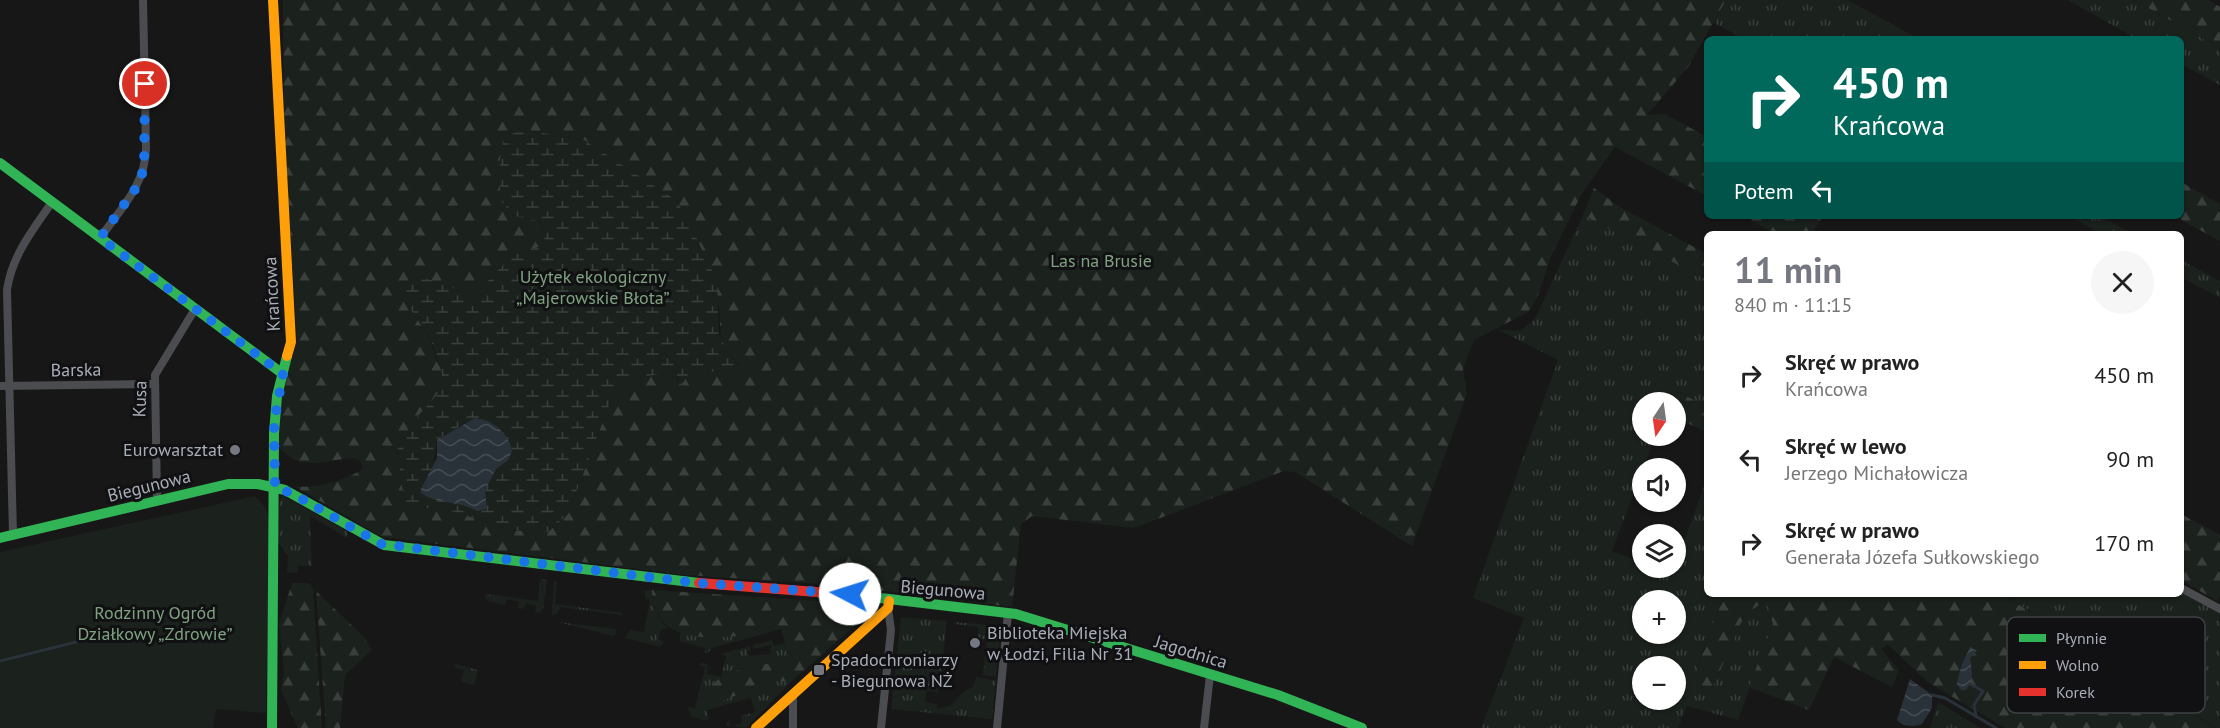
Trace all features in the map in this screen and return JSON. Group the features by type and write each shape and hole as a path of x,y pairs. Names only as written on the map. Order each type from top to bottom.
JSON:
{"street":[{"path":"100,238 136,188 144,169 146,148 143,0"},
{"name":"Krańcowa","path":"272,728 274,423 291,342 273,0"},
{"path":"0,163 283,374"},
{"path":"13,535 4,386 9,276 19,251 52,202"},
{"name":"Kusa","path":"157,500 153,384 159,365 195,309"},
{"name":"Barska","path":"4,386 153,384"},
{"name":"Biegunowa","path":"0,538 228,484 246,483 275,487 295,495 381,544 697,583 823,592 888,605 1008,613"},
{"path":"2184,590 2220,609"},
{"path":"756,728 888,605"},
{"path":"881,728 891,630 888,605"},
{"path":"997,728 1008,613"},
{"name":"Jagodnica","path":"1008,613 1278,694 1362,728"},
{"path":"1204,728 1210,675"},
{"path":"793,694 793,728"}],"green space":[{"name":"Las na Brusie","path":"283,0 1726,0 1688,67 1647,115 1665,114 1704,135 1704,194 1615,147 1582,193 1551,256 1537,298 1528,312 1474,340 1463,368 1467,394 1412,546 1295,472 1284,471 1134,528 1032,516 1021,524 1012,607 839,585 685,575 382,537 294,486 330,483 363,469 360,461 353,458 313,463 295,460 279,447 279,411 297,339 284,129","holes":["526,130 584,140 674,199 693,234 713,283 719,306 721,337 726,350 739,364 736,373 691,370 686,374 684,382 678,381 675,371 633,379 612,397 568,514 548,532 511,530 456,512 405,505 397,450 411,424 443,388 443,375 427,333 412,312 406,282 420,276 474,296 511,256 542,246 546,233 539,221 514,216 501,179 500,160"]},
{"path":"1726,0 1848,0 1914,36 1738,36 1714,23"},
{"path":"2068,0 2133,0 2220,48 2220,85 2184,66 2184,36 2132,36"},
{"path":"2134,0 2208,0 2220,7 2220,48"},
{"name":"Użytek ekologiczny „Majerowskie Błota”","path":"526,130 584,140 674,199 684,212 717,281 719,333 727,352 741,368 736,373 691,370 681,385 675,371 633,379 612,397 568,514 548,532 511,530 456,512 405,505 397,450 411,424 443,388 440,367 433,346 407,303 404,290 406,282 420,276 474,296 511,256 542,246 546,233 540,221 514,216 500,200 500,160 503,140 507,135","holes":["465,423 485,490 487,509 477,511 463,503 429,497 437,440"]},
{"path":"2184,184 2220,204 2220,241 2180,219 2184,219"},
{"path":"1594,188 1620,207 1704,252 1704,278 1583,215"},
{"path":"1583,215 1704,278 1704,405 1686,396 1686,392 1673,390 1672,392 1632,392 1632,446 1652,446 1647,458 1632,458 1632,498 1612,551 1632,559 1632,578 1686,578 1686,536 1704,486 1704,597 1723,597 1697,667 1712,689 1745,614 1767,601 1773,624 1738,720 1687,706 1686,708 1686,656 1632,656 1632,710 1685,710 1678,728 1481,728 1524,618 1473,598 1558,360 1499,330 1520,331 1535,319"},
{"path":"1748,219 1821,219 1813,231 1770,231"},
{"path":"2074,219 2106,219 2128,231 2096,231"},
{"path":"2184,262 2220,281 2220,298 2184,279"},
{"path":"1686,396 1704,405 1704,431 1686,423"},
{"name":"Rodzinny Ogród Działkowy „Zdrowie”","path":"255,496 265,507 270,522 266,713 216,709 213,728 0,728 0,552"},
{"path":"283,496 348,532 347,538 310,516 312,566 298,566 298,572 287,573 288,556 278,542 279,498"},
{"path":"2184,516 2220,535 2220,596 2217,601 2184,582"},
{"path":"540,579 547,580 543,609 539,613 535,612 536,606 526,603 523,609 518,608 519,602 507,599 505,605 485,600 486,594 538,601"},
{"path":"554,581 557,581 555,604 622,613 622,615 560,607 558,614 552,615"},
{"path":"292,583 310,583 313,590 322,728 298,728 281,690 284,672 279,624"},
{"path":"2184,587 2220,607 2220,728 2216,728 2192,713 2205,713 2205,617 2040,617 2008,597 2184,597"},
{"path":"652,590 656,611 660,620 668,628 661,629 658,640 664,642 660,647 625,638 630,630 644,632 650,600 645,599 645,591"},
{"path":"652,590 835,602 868,609 869,613 791,682 762,680 740,694 712,704 708,696 712,686 719,679 739,670 784,661 792,647 789,634 779,625 742,635 723,637 694,636 680,632 669,627 660,618 654,606"},
{"path":"316,591 365,638 372,650 345,675 340,728 326,728"},
{"path":"1723,597 2007,597 2039,617 2007,617 2007,713 2191,713 2215,728 2005,728 1929,683 1887,644 1881,649 1899,670 1892,687 1834,657 1809,710 1749,687 1773,624 1766,601 1745,614 1712,689 1697,688 1697,668"},
{"path":"901,617 947,621 941,673 933,673 933,680 940,681 938,692 926,691 925,702 937,704 937,709 944,707 973,687 976,677 996,680 992,719 891,709"},
{"path":"558,622 615,629 617,633 613,636"},
{"path":"954,622 1001,626 996,677 983,675 987,640 978,638 978,627 954,624"},
{"path":"779,625 789,634 792,643 792,652 787,658 780,662 735,670 724,678 708,696 712,704 740,694 762,680 791,682 746,728 732,726 742,723 741,716 755,712 751,698 707,710 709,719 706,721 691,716 688,707 695,708 705,667 699,665 708,664 707,674 721,677 726,656 720,654 750,646 751,650 747,652 749,656 770,654 771,645 754,649 753,645 772,640 774,646 785,643 781,629 712,648 708,653 705,652 705,648 680,641 680,632 720,636"},
{"path":"456,664 478,670 474,685 461,681 464,670 454,667"},
{"path":"1938,702 1980,728 1930,728"}],"water":[{"path":"475,418 482,419 500,429 508,439 512,452 507,461 496,469 485,490 487,509 477,511 427,497 421,493 437,458 437,440"},
{"path":"1972,648 1977,651 1970,658 1971,678 1966,690 1962,690 1957,685 1959,675 1964,660"},
{"path":"1910,679 1932,695 1932,708 1922,724 1916,726 1905,725 1897,720"}],"waterway":[{"path":"0,661 124,630"},
{"path":"1970,684 1983,691 1974,705 1976,716"},
{"path":"1932,695 1945,698 1996,728"}],"traffic: fast":[{"path":"0,163 283,374"},
{"path":"272,728 274,433 277,396 287,356"},
{"path":"0,538 228,484 258,484 285,490 384,545 699,583"},
{"path":"855,595 1016,614 1278,695 1362,728"}],"traffic: slow":[{"path":"273,0 291,342 287,356"},
{"path":"756,728 888,608 889,601"}],"traffic: jam":[{"path":"699,583 855,595"}],"place":[{"name":"Eurowarsztat","path":"235,450"},
{"name":"Biblioteka Miejska w Łodzi, Filia Nr 31","path":"975,643"},
{"name":"Spadochroniarzy - Biegunowa NŻ","path":"819,670"}],"route":[{"path":"145,84 146,158 144,169 136,188 100,238 283,374 277,396 274,423 275,487 295,495 381,544 697,583 850,594"}]}
